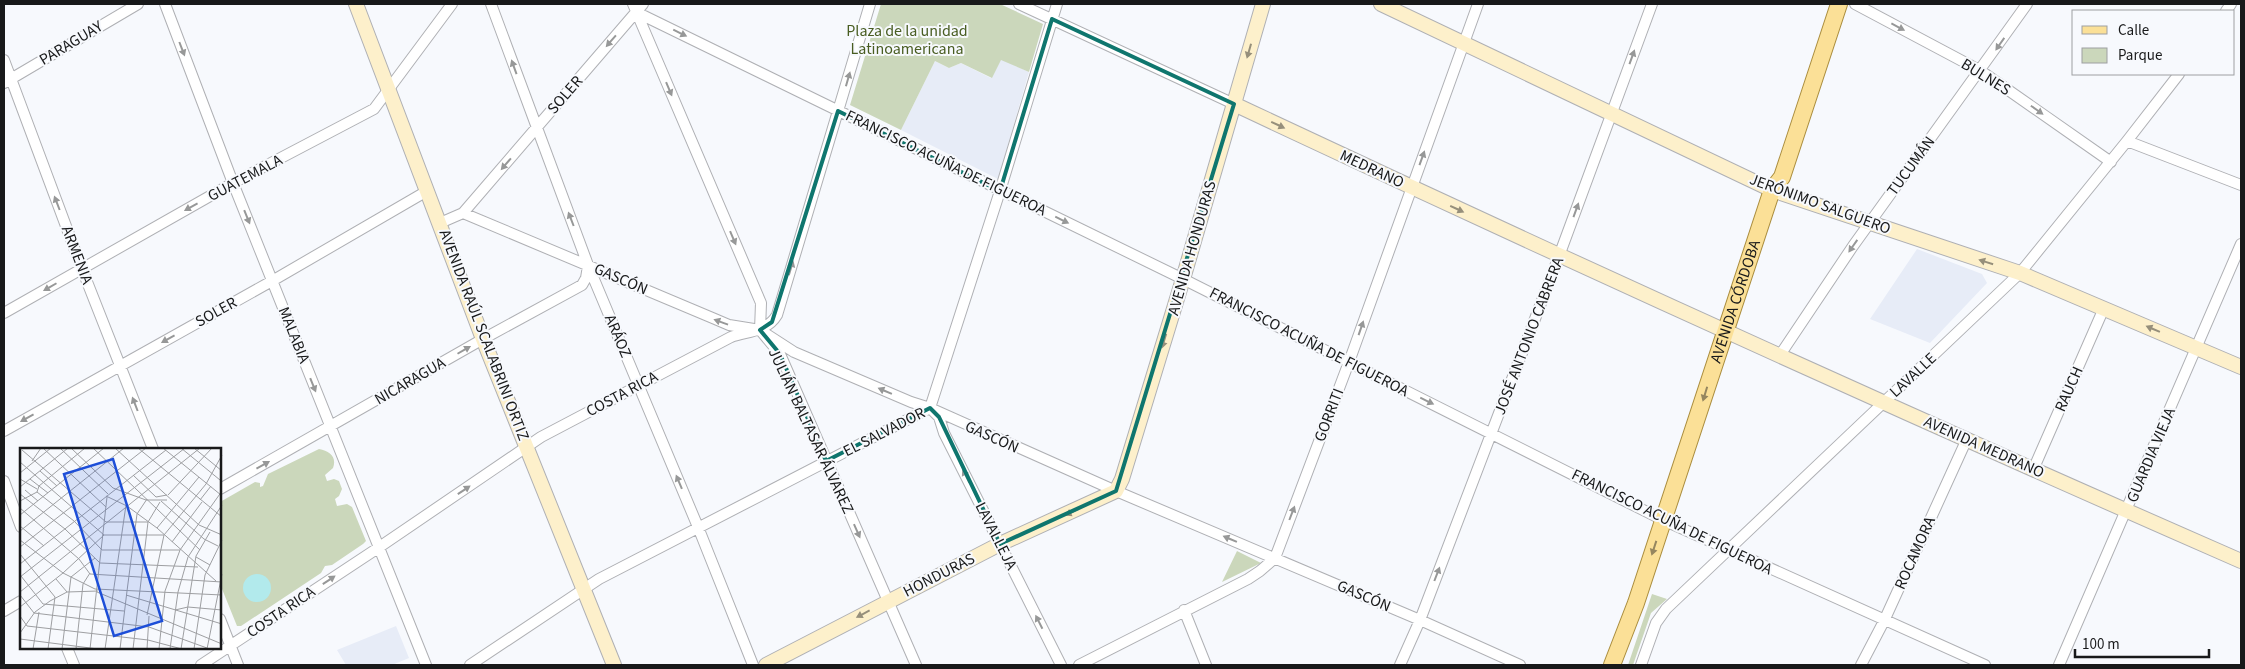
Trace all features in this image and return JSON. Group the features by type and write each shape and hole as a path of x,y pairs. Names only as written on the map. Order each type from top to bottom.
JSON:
{"main road":[{"name":"AVENIDA CÓRDOBA","path":"1612,665 1636,603 1772,190 1782,177 1839,4"},
{"name":"AVENIDA CÓRDOBA","path":"1620,665 1636,603"}],"street":[{"name":"PARAGUAY","path":"7,81 138,4"},
{"name":"MALABIA","path":"165,4 233,183 426,665"},
{"name":"AVENIDA RAÚL SCALABRINI ORTIZ","path":"356,4 483,339 528,446 614,665"},
{"name":"GUATEMALA","path":"4,313 233,183 374,108 452,4"},
{"name":"ARÁOZ","path":"491,4 588,264 698,527 752,665"},
{"name":"SOLER","path":"440,223 463,213 537,128 635,8 643,4"},
{"path":"760,330 772,322 777,315 870,4"},
{"name":"MEDRANO","path":"1019,4 1701,322 1727,331"},
{"name":"EL SALVADOR","path":"470,665 598,579 930,408 1057,4"},
{"name":"AVENIDA HONDURAS","path":"1116,491 1122,479 1183,279 1262,4"},
{"name":"JERÓNIMO SALGUERO","path":"1381,4 1772,190 2020,273 2241,368"},
{"name":"GORRITI","path":"1079,665 1248,579 1260,572 1275,558 1349,362 1478,4"},
{"name":"JOSÉ ANTONIO CABRERA","path":"1400,665 1420,620 1559,256 1652,4"},
{"name":"BULNES","path":"1855,4 1980,71 2110,162"},
{"name":"TUCUMÁN","path":"1780,355 1870,223 2027,4"},
{"name":"FRANCISCO ACUÑA DE FIGUEROA","path":"635,8 838,111 1183,279 1663,520 1985,665"},
{"name":"JULIÁN BALTASAR ÁLVAREZ","path":"635,8 761,303 760,330 780,354 916,665"},
{"name":"ARMENIA","path":"4,60 7,81 153,448"},
{"name":"LAVALLE","path":"1641,665 1654,628 1663,613 2020,273 2127,142 2177,75"},
{"path":"2127,142 2241,185"},
{"name":"SOLER","path":"4,431 272,281 427,191"},
{"name":"GASCÓN","path":"463,213 588,264 714,319 760,330 794,352 911,402 930,408 1116,491 1420,620 1520,665"},
{"name":"GUARDIA VIEJA","path":"2059,665 2198,349 2241,244"},
{"name":"NICARAGUA","path":"221,488 330,428 483,339 582,285 586,278 588,264"},
{"name":"RAUCH","path":"2033,470 2104,308"},
{"name":"COSTA RICA","path":"201,665 528,446 731,336 760,330"},
{"name":"AVENIDA MEDRANO","path":"1727,331 2033,470 2241,561"},
{"name":"LAVALLEJA","path":"930,408 939,417 944,433 1061,665"},
{"name":"ROCAMORA","path":"1861,665 1884,621 1966,440"},
{"path":"4,481 20,524"},
{"name":"HONDURAS","path":"766,665 1000,544 1116,491"},
{"path":"4,611 20,602"},
{"path":"1184,610 1206,665"},
{"path":"221,622 238,665"},
{"path":"67,649 74,665"}],"highlighted area":[{"path":"1052,19 1234,104 1116,491 1000,544 939,417 930,408 826,461 780,354 760,330 772,322 838,111 1000,191"}],"shaded area":[{"path":"1001,59 1029,72 998,179 901,130 935,61 949,68 961,63 991,78"},
{"path":"1917,249 1982,274 1987,283 1930,343 1870,319"},
{"path":"396,626 409,658 392,665 346,665 337,650"}],"green space":[{"name":"Plaza de la unidad Latinoamericana","path":"881,4 1000,4 1043,24 1029,72 1001,60 992,78 961,63 949,68 935,61 901,130 850,105"},
{"path":"319,449 332,455 334,464 333,468 325,475 327,481 334,479 339,481 342,489 339,496 335,499 337,506 347,504 352,507 366,541 332,565 325,566 321,573 241,626 237,626 221,586 221,501 255,482 260,483 260,487 263,486 268,474"},
{"path":"1237,551 1261,563 1222,582"},
{"path":"1652,594 1667,599 1651,613 1633,665 1628,665"}],"water":[{"path":"257,574 267,578 271,588 267,598 257,602 247,598 243,588 247,578"}]}
